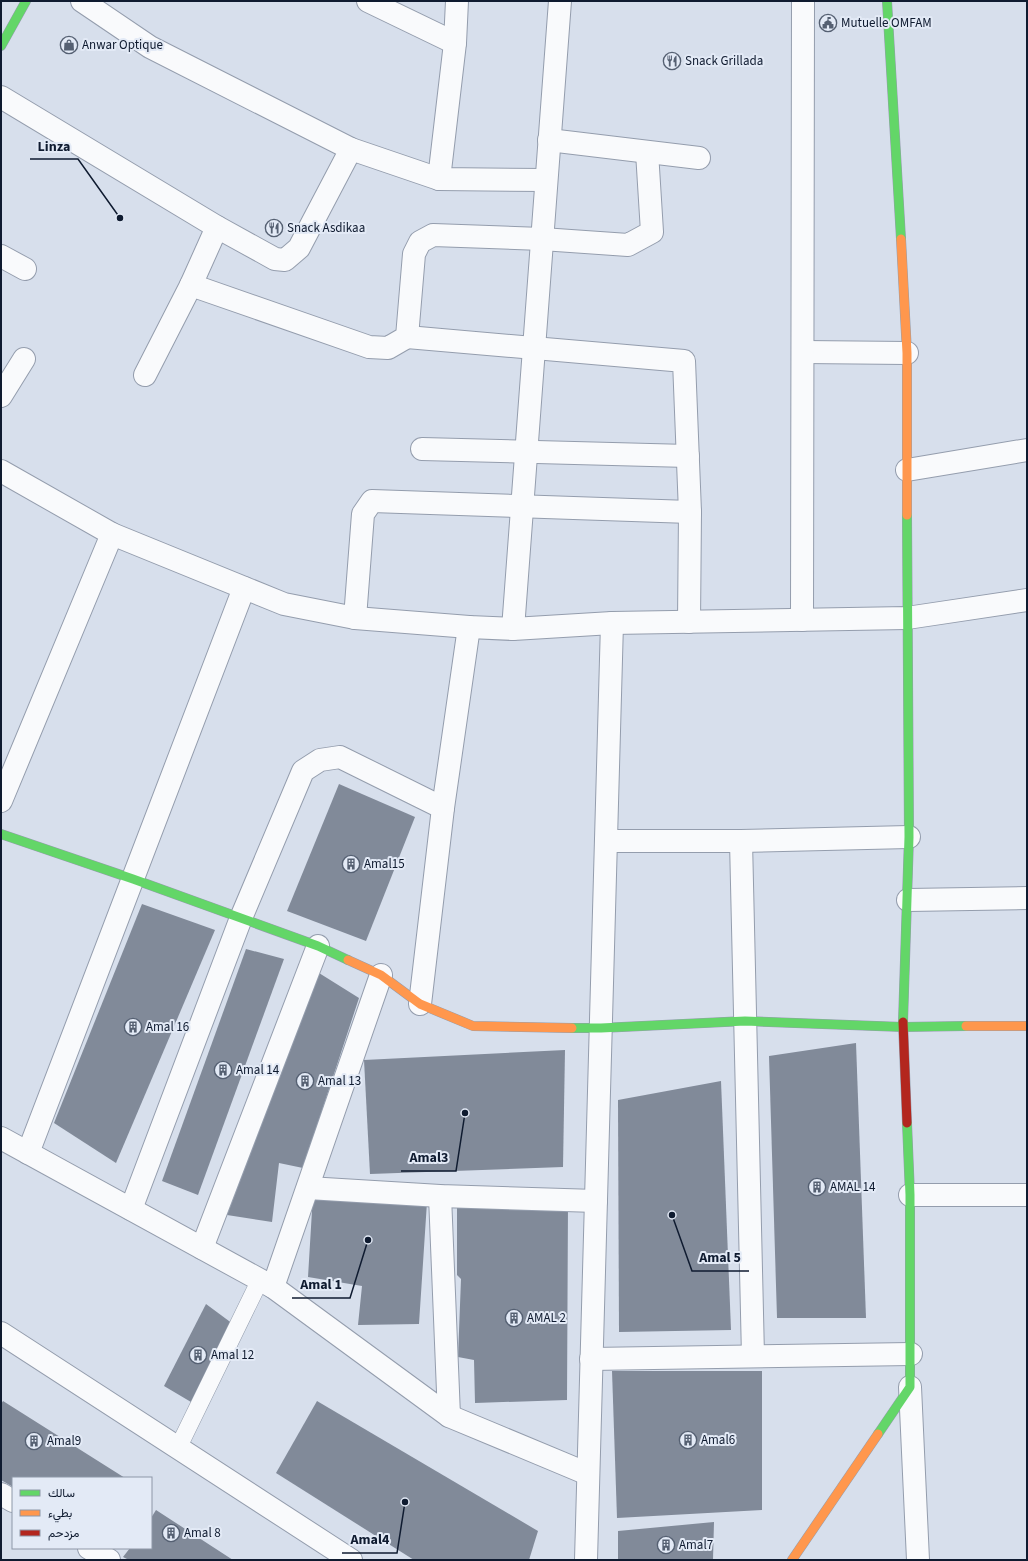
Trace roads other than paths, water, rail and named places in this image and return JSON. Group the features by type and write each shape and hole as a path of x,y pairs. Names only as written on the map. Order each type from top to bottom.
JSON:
{"street":[{"path":"1,46 26,1"},
{"path":"82,1 150,47 351,149 439,179 546,180"},
{"path":"368,1 455,43"},
{"path":"439,179 455,43 457,1"},
{"path":"513,629 560,1"},
{"path":"802,620 804,352 803,1"},
{"path":"887,1 907,353 909,837 903,1027 910,1195 910,1387 918,1560"},
{"path":"1,97 217,227 275,259 285,260 299,248 351,149"},
{"path":"549,140 699,158"},
{"path":"407,337 414,254 420,242 433,235 542,239 628,245 652,232 647,152"},
{"path":"145,375 191,285 217,227"},
{"path":"1,256 26,269"},
{"path":"191,285 369,347 388,348 407,337 684,361 690,512 690,622"},
{"path":"804,352 907,353"},
{"path":"1,396 24,359"},
{"path":"422,449 688,456"},
{"path":"907,470 1027,450"},
{"path":"1,471 112,534 284,604 355,618 513,629 612,623 907,618 1027,600"},
{"path":"355,618 363,514 372,500 690,512"},
{"path":"1,801 112,534"},
{"path":"28,1153 244,588"},
{"path":"586,1560 612,623"},
{"path":"420,1004 443,808 469,627"},
{"path":"131,1209 241,918 303,771 320,760 340,757 443,808"},
{"path":"1,834 133,879 318,946 381,975 420,1004 473,1026 600,1028 745,1021 903,1027 1027,1026"},
{"path":"606,841 741,841 909,837"},
{"path":"741,841 753,1356"},
{"path":"908,900 1027,898"},
{"path":"202,1248 318,946"},
{"path":"266,1284 308,1188 381,975"},
{"path":"1,1138 266,1284 449,1416 588,1474"},
{"path":"308,1188 440,1196 596,1201"},
{"path":"910,1195 1027,1195"},
{"path":"440,1196 449,1416"},
{"path":"1,1333 178,1448 320,1552 351,1560"},
{"path":"591,1360 911,1354"},
{"path":"792,1560 910,1387"},
{"path":"1,1494 12,1500"},
{"path":"91,1549 109,1560"}],"lane":[{"path":"178,1448 266,1284"}],"place":[{"name":"Mutuelle OMFAM","path":"828,23"},
{"name":"Anwar Optique","path":"69,45"},
{"name":"Snack Grillada","path":"672,61"},
{"name":"Linza","path":"120,218"},
{"name":"Snack Asdikaa","path":"274,228"},
{"name":"Amal15","path":"351,864"},
{"name":"Amal 16","path":"133,1027"},
{"name":"Amal 14","path":"223,1070"},
{"name":"Amal 13","path":"305,1081"},
{"name":"Amal3","path":"465,1113"},
{"name":"AMAL 14","path":"817,1187"},
{"name":"Amal 5","path":"672,1215"},
{"name":"Amal 1","path":"368,1240"},
{"name":"AMAL 2","path":"514,1318"},
{"name":"Amal 12","path":"198,1355"},
{"name":"Amal6","path":"688,1440"},
{"name":"Amal9","path":"34,1441"},
{"name":"Amal4","path":"405,1502"},
{"name":"Amal 8","path":"171,1533"},
{"name":"Amal7","path":"666,1545"}]}
